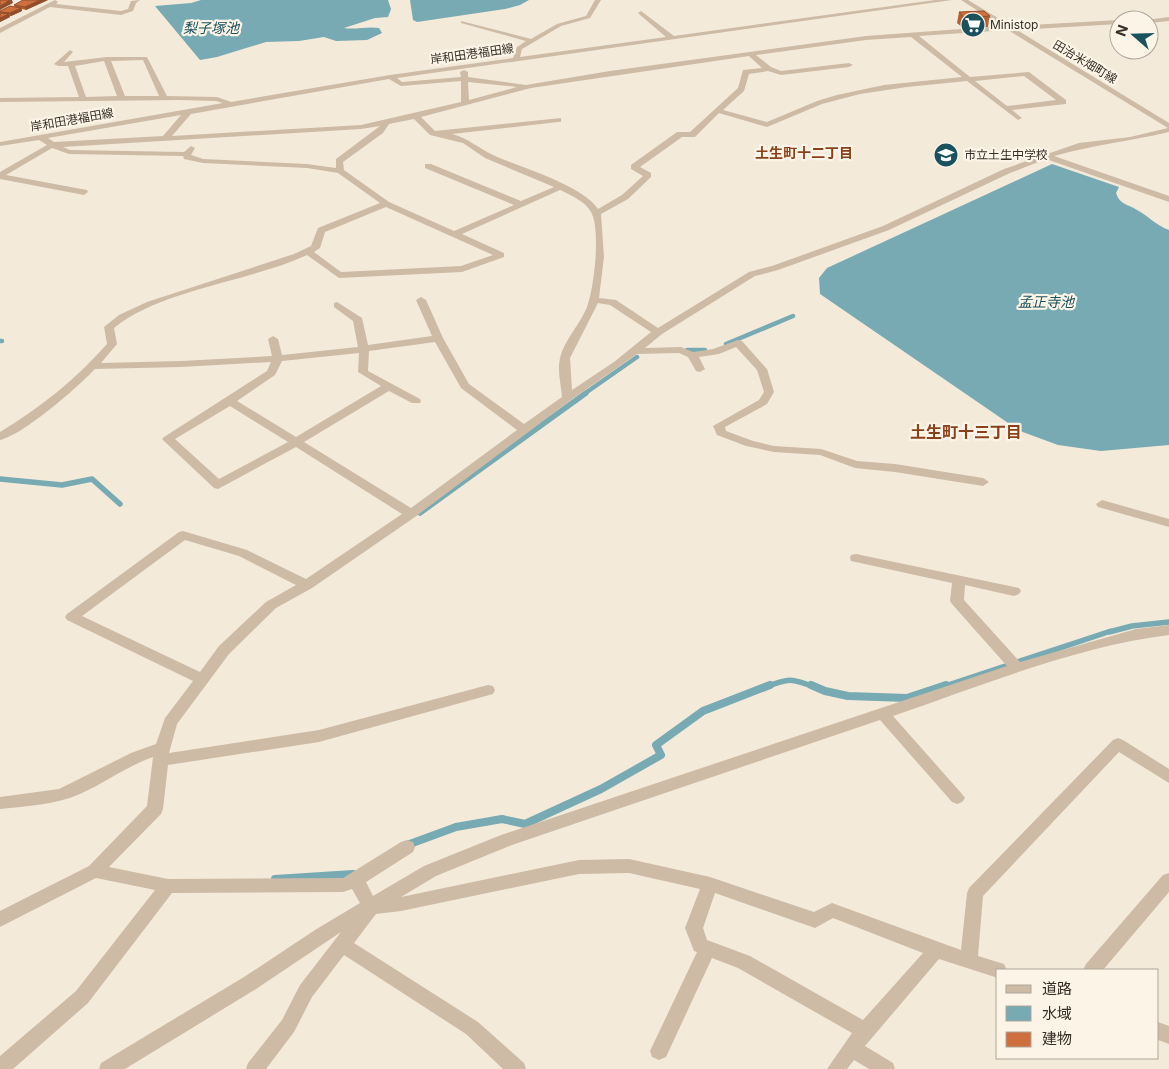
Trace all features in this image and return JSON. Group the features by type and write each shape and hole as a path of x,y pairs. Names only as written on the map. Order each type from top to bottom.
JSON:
{"street":[{"path":"0,31 59,0"},
{"path":"50,5 122,13 131,10 133,2 137,0"},
{"path":"516,59 519,48 559,25 588,17 598,0"},
{"name":"岸和田港福田線","path":"0,144 390,77 949,0"},
{"name":"田治米畑町線","path":"964,0 1169,126"},
{"path":"634,18 643,15 672,38"},
{"path":"463,22 532,41"},
{"path":"0,176 52,145 361,127 416,116 531,86 610,73 866,38 1109,23"},
{"path":"913,35 1018,118"},
{"path":"70,52 58,64 107,59 145,58 164,98"},
{"path":"750,54 768,69 781,73 849,65"},
{"path":"107,59 122,99"},
{"path":"71,64 83,99"},
{"path":"464,66 465,104"},
{"path":"597,213 611,208 631,193 648,175 634,166 680,134 692,135 742,89 746,72 768,69"},
{"path":"720,111 767,125 821,102 856,92 896,86 1026,74 1063,102 1007,108"},
{"path":"390,77 401,84 464,79 531,86"},
{"path":"0,100 217,98 232,104"},
{"path":"165,139 188,112"},
{"path":"416,116 433,133 463,140 488,156 560,187 584,200 597,213 601,238 594,300 585,323 566,355 563,372 567,382 568,398"},
{"path":"433,133 558,120"},
{"path":"340,171 339,161 380,130 386,122"},
{"path":"0,919 95,872 155,809 162,754 170,722 224,650 271,605 307,585 411,514 635,351 658,332 752,274 775,268 886,228 1006,171 1082,145 1130,139 1169,130"},
{"path":"42,137 52,145 69,152 186,154 187,157 203,161 307,166 340,171 386,204 501,255 462,270 339,275 308,252"},
{"path":"186,154 200,137"},
{"path":"1046,156 1169,199"},
{"path":"428,166 520,204"},
{"path":"0,176 84,192"},
{"path":"455,234 560,187"},
{"path":"0,437 28,420 95,366 112,344 109,327 122,316 191,289 284,262 308,252 315,248 321,230 386,204"},
{"path":"422,300 438,338 465,386 525,430"},
{"path":"594,300 613,302 658,332"},
{"path":"337,305 358,320 364,350 363,372 416,401"},
{"path":"95,366 137,366 278,359 364,350 438,338"},
{"path":"273,339 278,359 271,373 168,439 218,485 296,442 389,386"},
{"path":"635,351 681,350 692,355 715,352 738,343 762,369 769,392 763,402 720,426 721,432 750,444 774,449 821,452 855,464 895,468 983,482"},
{"path":"692,355 700,369"},
{"path":"230,401 411,514"},
{"path":"1102,504 1169,523"},
{"path":"202,679 72,617 182,535 243,553 307,585"},
{"path":"856,558 1014,591"},
{"path":"959,579 957,601 1017,668"},
{"path":"108,1069 250,983 321,935 430,871 508,840 1017,668 1136,634 1169,630"},
{"path":"0,803 60,795 76,789 136,757 319,736 488,690"},
{"path":"882,713 957,798"},
{"path":"969,960 975,892 1118,744 1169,776"},
{"path":"95,872 168,886 342,884 356,880 407,847"},
{"path":"255,1069 288,1026 306,991 371,907 401,904 580,868 629,866 710,884 815,920 832,910 936,950 996,969"},
{"path":"356,880 371,907"},
{"path":"1093,969 1169,880"},
{"path":"710,884 694,928 700,945 744,962 865,1031"},
{"path":"0,1068 82,997 168,886"},
{"path":"341,944 472,1028 517,1069"},
{"path":"659,1052 708,948"},
{"path":"836,1069 865,1031 936,950"},
{"path":"851,1048 886,1069"}],"water":[{"name":"梨子塚池","path":"201,0 388,0 391,9 388,17 375,18 344,28 379,28 382,33 367,40 336,41 324,37 299,41 266,42 217,57 200,60 155,6 191,3"},
{"path":"410,0 529,0 520,5 505,9 417,22 413,20"},
{"name":"孟正寺池","path":"1052,164 1119,187 1116,193 1122,202 1169,230 1169,445 1101,451 1058,445 1020,431 820,294 819,278 827,268"}],"building":[{"path":"0,0 10,0 0,6"},
{"path":"23,0 40,0 25,7 14,5"},
{"path":"10,6 21,8 10,13 0,12 0,11"},
{"path":"984,11 990,16 965,18 959,12"},
{"path":"0,13 9,14 0,18"}],"waterway":[{"path":"726,344 793,316"},
{"path":"687,350 705,350"},
{"path":"584,394 637,357"},
{"path":"420,513 586,393"},
{"path":"0,479 62,485 92,479 120,504"},
{"path":"1109,632 1132,626 1169,622"},
{"path":"942,687 1111,631"},
{"path":"766,687 790,680 814,687"},
{"path":"407,845 456,827 502,819 525,824 601,789 661,755 656,745 703,711 770,685"},
{"path":"811,685 825,691 848,696 907,698 946,685"},
{"path":"275,879 353,874"}],"place":[{"name":"Ministop","path":"973,25"},
{"name":"市立土生中学校","path":"946,155"}],"district":[{"name":"土生町十二丁目","path":"804,153"},
{"name":"土生町十三丁目","path":"966,432"}]}
